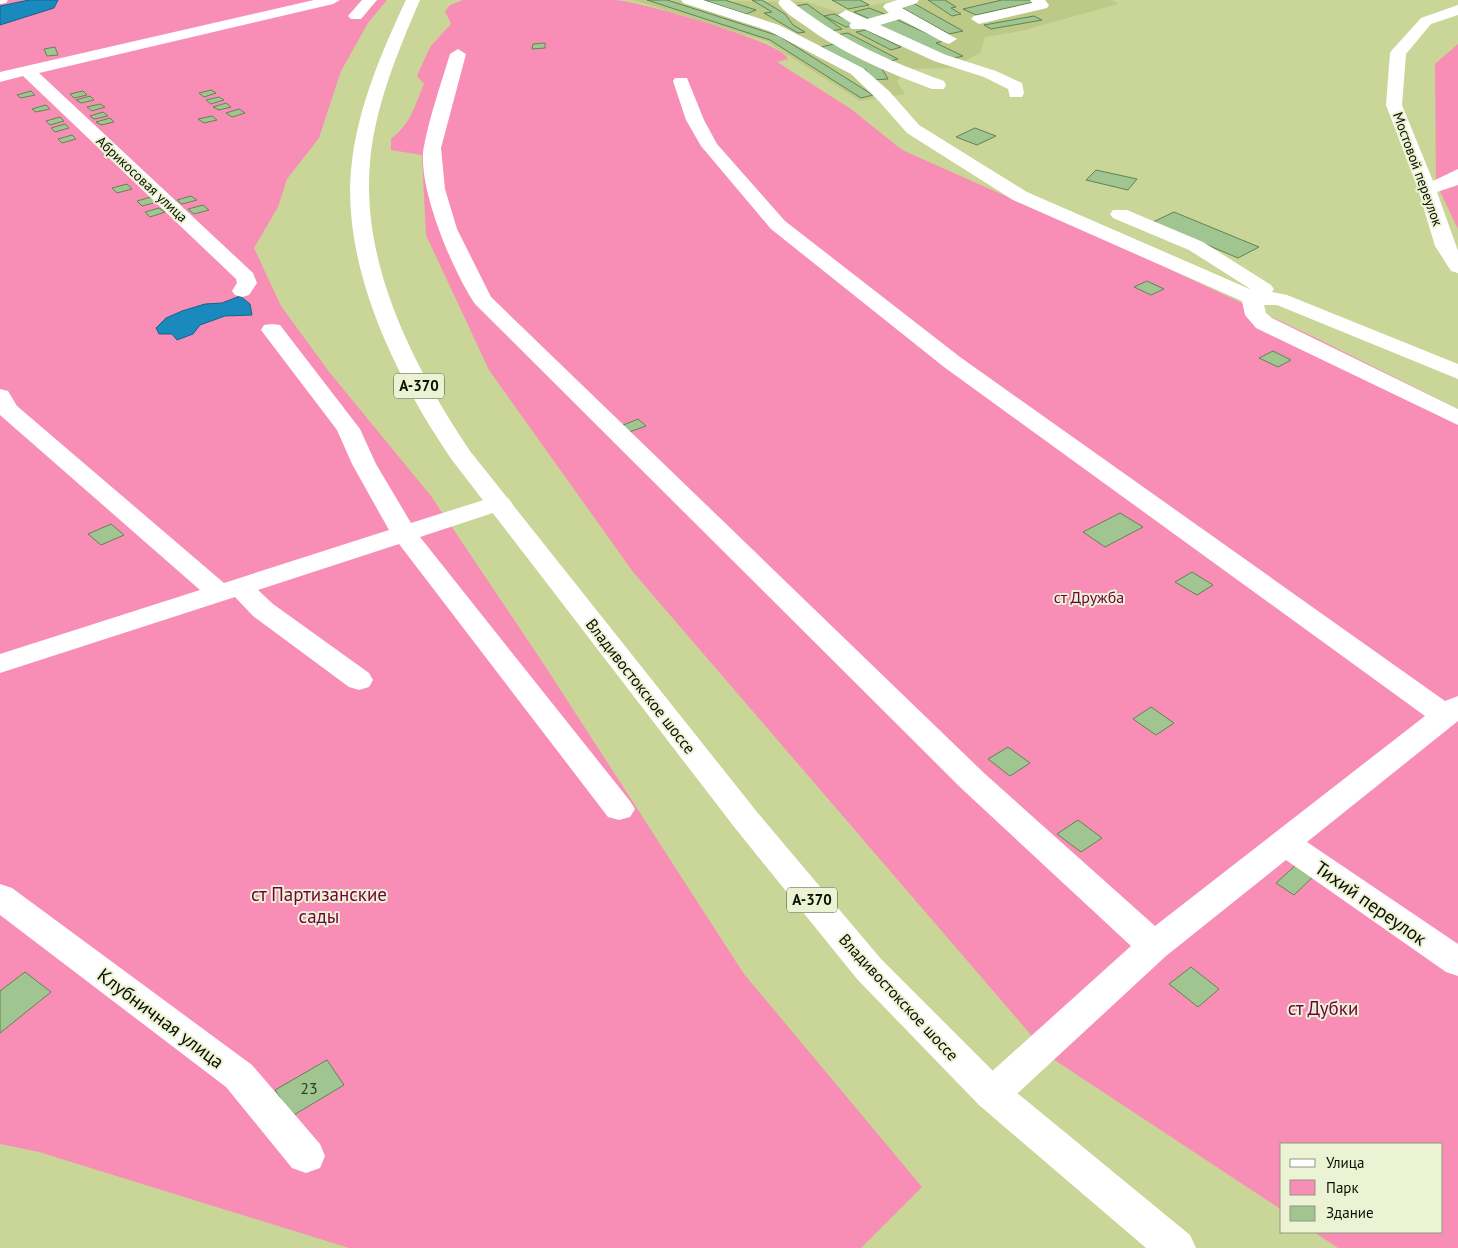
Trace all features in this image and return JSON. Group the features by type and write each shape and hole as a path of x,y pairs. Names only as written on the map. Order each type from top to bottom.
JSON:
{"main road":[{"path":"0,77 333,0"},
{"path":"356,16 370,0"},
{"name":"Владивостокское шоссе","path":"413,0 368,122 360,180 366,255 376,292 392,332 434,415 499,503 746,820 869,969 992,1094 1176,1248"},
{"path":"688,0 774,28 857,71 884,96 913,128 947,152 1020,196 1252,298 1280,299"},
{"path":"979,19 1042,5 1037,0"},
{"path":"918,1 890,7 949,39"},
{"path":"785,3 827,36 879,63 938,85"},
{"name":"Мостовой переулок","path":"1458,10 1426,21 1398,53 1394,105 1427,189 1445,246 1458,267"},
{"path":"803,42 902,14"},
{"path":"846,15 940,58 990,74 1016,87 1016,92"},
{"path":"458,54 432,148 436,189 447,229 482,300 973,781 1154,946"},
{"name":"Абрикосовая улица","path":"27,71 246,277 247,283 242,291"},
{"path":"681,81 695,120 710,146 778,225 952,362 1451,711 1154,946 992,1094"},
{"path":"1427,189 1454,180 1458,175"},
{"path":"1120,214 1196,246 1280,299 1458,372"},
{"path":"1252,298 1256,315 1264,323 1458,418"},
{"path":"272,330 348,429 364,464 405,535 619,809"},
{"path":"0,396 8,410 230,590 262,610 359,680"},
{"path":"0,664 405,535 499,503"},
{"name":"Тихий переулок","path":"1285,842 1458,962"},
{"name":"Клубничная улица","path":"0,897 239,1076 306,1156"}],"shaded area":[{"path":"633,0 807,2 838,12 899,0 1112,0 1118,4 1021,31 985,37 980,53 951,68 904,69 897,82 905,94 860,101 766,41"}],"green space":[{"name":"ст Партизанские сады","path":"0,0 387,0 368,23 341,71 319,138 287,179 278,207 254,248 281,306 330,373 431,496 547,669 744,974 922,1187 861,1248 349,1248 39,1152 0,1144"},
{"name":"ст Дружба","path":"463,0 615,0 679,15 738,33 763,43 780,52 788,59 777,62 851,109 902,150 1148,259 1316,338 1458,409 1458,1248 1338,1248 1316,1233 1443,1233 1443,1143 1280,1143 1280,1209 1050,1057 633,572 489,370 426,235 422,155 391,150 391,139 408,120 424,84 417,76 430,47 451,24 445,11 450,5"},
{"path":"1458,44 1458,229 1436,183 1435,64"}],"water":[{"path":"29,0 58,0 54,8 0,25 0,6"},
{"path":"240,296 250,304 252,315 225,316 200,325 193,334 177,340 172,334 159,334 156,328 166,318 182,311 205,304 222,303"}],"building":[{"path":"647,0 667,0 779,36 873,95 861,98 770,40"},
{"path":"704,0 725,0 756,10 746,14"},
{"path":"752,0 762,0 785,14 793,25 805,32 798,33 764,13 772,12"},
{"path":"832,0 860,0 869,5 848,9"},
{"path":"928,0 945,0 956,7 951,8 961,14 952,16"},
{"path":"1002,0 1030,0 1034,2 976,15 963,9"},
{"path":"913,3 963,31 949,34 899,6"},
{"path":"807,4 842,29 831,31 796,6"},
{"path":"869,8 887,15 872,20 854,12"},
{"path":"834,14 857,24 846,27 824,16"},
{"path":"1034,16 1042,20 991,29 984,25"},
{"path":"893,18 944,41 936,43 963,56 951,59 873,24"},
{"path":"866,30 901,47 891,50 856,32"},
{"path":"848,33 898,59 886,62 836,35"},
{"path":"545,43 545,48 532,49 533,44"},
{"path":"834,44 881,67 888,79 872,80 866,70 821,47"},
{"path":"55,47 58,55 47,56 44,49"},
{"path":"211,90 216,93 204,97 199,93"},
{"path":"31,91 35,95 21,98 17,95"},
{"path":"83,91 87,95 74,98 70,94"},
{"path":"90,96 94,100 81,103 76,100"},
{"path":"219,97 224,100 211,104 206,100"},
{"path":"226,103 231,107 219,110 213,107"},
{"path":"100,104 105,107 92,111 87,107"},
{"path":"46,105 50,109 36,112 32,109"},
{"path":"239,109 245,113 232,117 226,113"},
{"path":"103,112 108,116 94,119 90,116"},
{"path":"212,116 217,120 204,123 198,119"},
{"path":"60,117 64,121 50,125 46,121"},
{"path":"110,118 114,122 101,125 96,122"},
{"path":"65,124 69,128 55,132 51,128"},
{"path":"975,128 996,136 977,145 956,137"},
{"path":"72,135 76,139 62,143 58,139"},
{"path":"1096,170 1137,179 1128,190 1086,180"},
{"path":"127,184 132,189 117,193 112,188"},
{"path":"191,196 197,200 182,204 177,200"},
{"path":"151,197 157,202 142,206 137,201"},
{"path":"203,205 209,210 194,214 188,209"},
{"path":"159,208 165,212 150,217 145,212"},
{"path":"1174,212 1259,247 1238,258 1153,222"},
{"path":"1147,281 1164,289 1151,295 1134,287"},
{"path":"1273,351 1291,360 1278,367 1259,358"},
{"path":"638,419 646,426 629,432 621,426"},
{"path":"1120,513 1143,527 1105,547 1083,532"},
{"path":"111,524 124,535 101,545 88,534"},
{"path":"1192,572 1213,585 1197,595 1175,582"},
{"path":"1151,707 1174,723 1156,735 1133,719"},
{"path":"1008,747 1030,763 1010,776 988,759"},
{"path":"1078,820 1102,838 1081,852 1057,834"},
{"path":"1297,864 1315,875 1294,895 1276,883"},
{"path":"1191,967 1219,989 1198,1007 1169,984"},
{"path":"25,972 51,992 0,1033 0,991"},
{"path":"327,1060 344,1085 292,1116 275,1090"}],"park label":[{"name":"ст Дубки","path":"1323,1008"}]}
